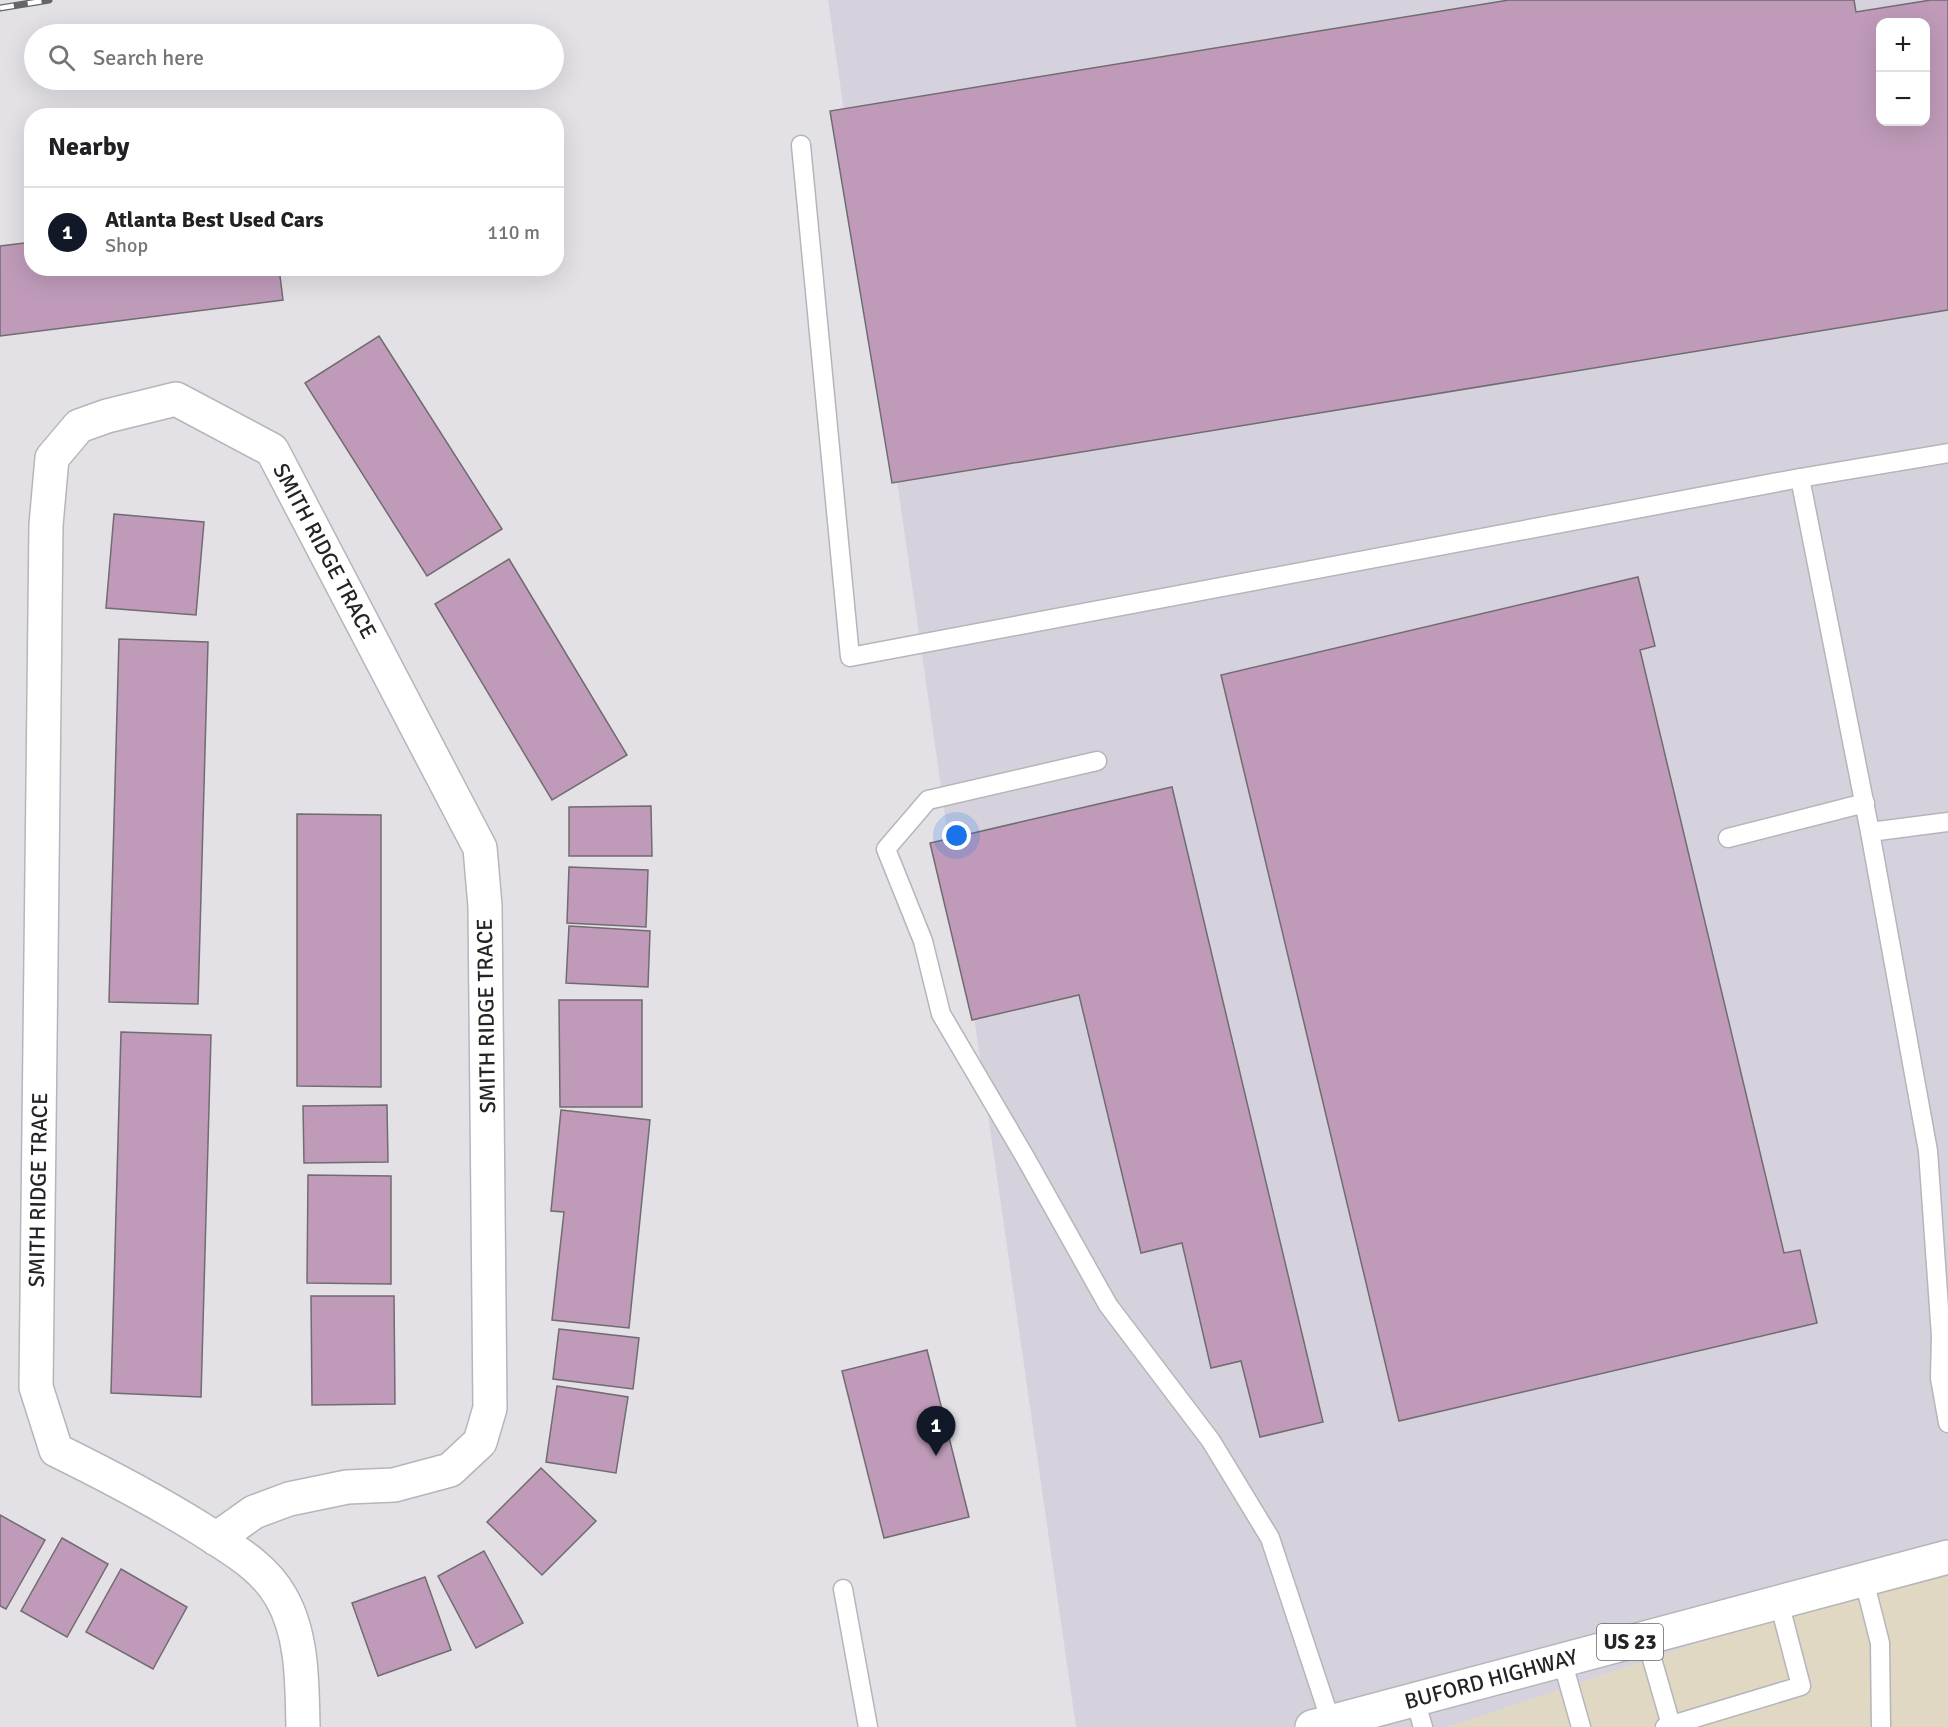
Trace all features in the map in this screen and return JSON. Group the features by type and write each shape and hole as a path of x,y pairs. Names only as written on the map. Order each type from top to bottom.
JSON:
{"street":[{"name":"SMITH RIDGE TRACE","path":"216,1539 254,1512 289,1499 347,1487 394,1485 450,1470 480,1442 490,1408 485,906 480,848 272,450 176,399 107,416 79,426 52,458 46,525 36,1387 56,1450 137,1489 216,1539 250,1560 281,1596 294,1631 301,1676 303,1727"},
{"name":"BUFORD HIGHWAY","path":"1322,1725 1419,1713 1562,1660 1948,1557"}],"lane":[{"path":"801,145 850,657 1800,478 1948,453"},
{"path":"1800,478 1870,832 1928,1151 1941,1336 1940,1378 1948,1423"},
{"path":"1097,761 928,800 886,849 923,941 941,1014 1026,1157 1108,1305 1211,1441 1270,1538 1322,1725"},
{"path":"1728,838 1864,803"},
{"path":"1870,832 1948,822"},
{"path":"1864,1580 1880,1643 1881,1727"},
{"path":"843,1589 868,1727"},
{"path":"1646,1638 1668,1726 1801,1686 1779,1602"},
{"path":"1562,1660 1581,1727"}],"shaded area":[{"path":"828,0 1948,0 1948,1559 1448,1727 1076,1727"},
{"path":"1948,1559 1948,1727 1448,1727"}],"building":[{"path":"1509,0 1854,0 1856,12 1931,0 1948,0 1948,310 892,483 830,111"},
{"path":"24,243 24,276 280,276 283,300 0,336 0,246"},
{"path":"379,336 502,529 427,576 305,383"},
{"path":"114,514 204,522 196,615 106,608"},
{"path":"509,559 627,755 552,800 435,604"},
{"path":"1638,577 1655,646 1640,650 1784,1253 1800,1250 1817,1323 1399,1421 1221,675"},
{"path":"119,639 208,642 198,1004 109,1002"},
{"path":"1172,787 1323,1422 1260,1437 1241,1361 1211,1368 1182,1243 1141,1253 1079,995 972,1020 930,843"},
{"path":"651,806 652,856 569,856 569,807"},
{"path":"297,814 381,815 381,1087 297,1086"},
{"path":"569,867 648,870 646,927 567,923"},
{"path":"569,926 650,931 648,987 566,983"},
{"path":"559,1000 642,1000 642,1107 560,1107"},
{"path":"121,1032 211,1035 201,1397 111,1393"},
{"path":"387,1105 388,1162 304,1163 303,1106"},
{"path":"561,1110 650,1120 629,1328 552,1320 564,1212 551,1211"},
{"path":"308,1175 391,1176 391,1284 307,1283"},
{"path":"311,1296 394,1296 395,1404 312,1405"},
{"path":"559,1329 639,1338 633,1389 553,1379"},
{"path":"927,1350 969,1517 884,1538 842,1371"},
{"path":"557,1386 628,1397 616,1473 546,1462"},
{"path":"541,1468 596,1521 542,1575 487,1522"},
{"path":"0,1515 45,1540 6,1609 0,1606"},
{"path":"62,1538 108,1564 67,1637 21,1611"},
{"path":"484,1551 523,1623 476,1648 438,1576"},
{"path":"121,1569 187,1607 153,1669 86,1632"},
{"path":"425,1577 451,1650 378,1676 352,1603"}],"railway":[{"path":"0,8 49,0"}],"place":[{"name":"Atlanta Best Used Cars","path":"936,1456"}]}
